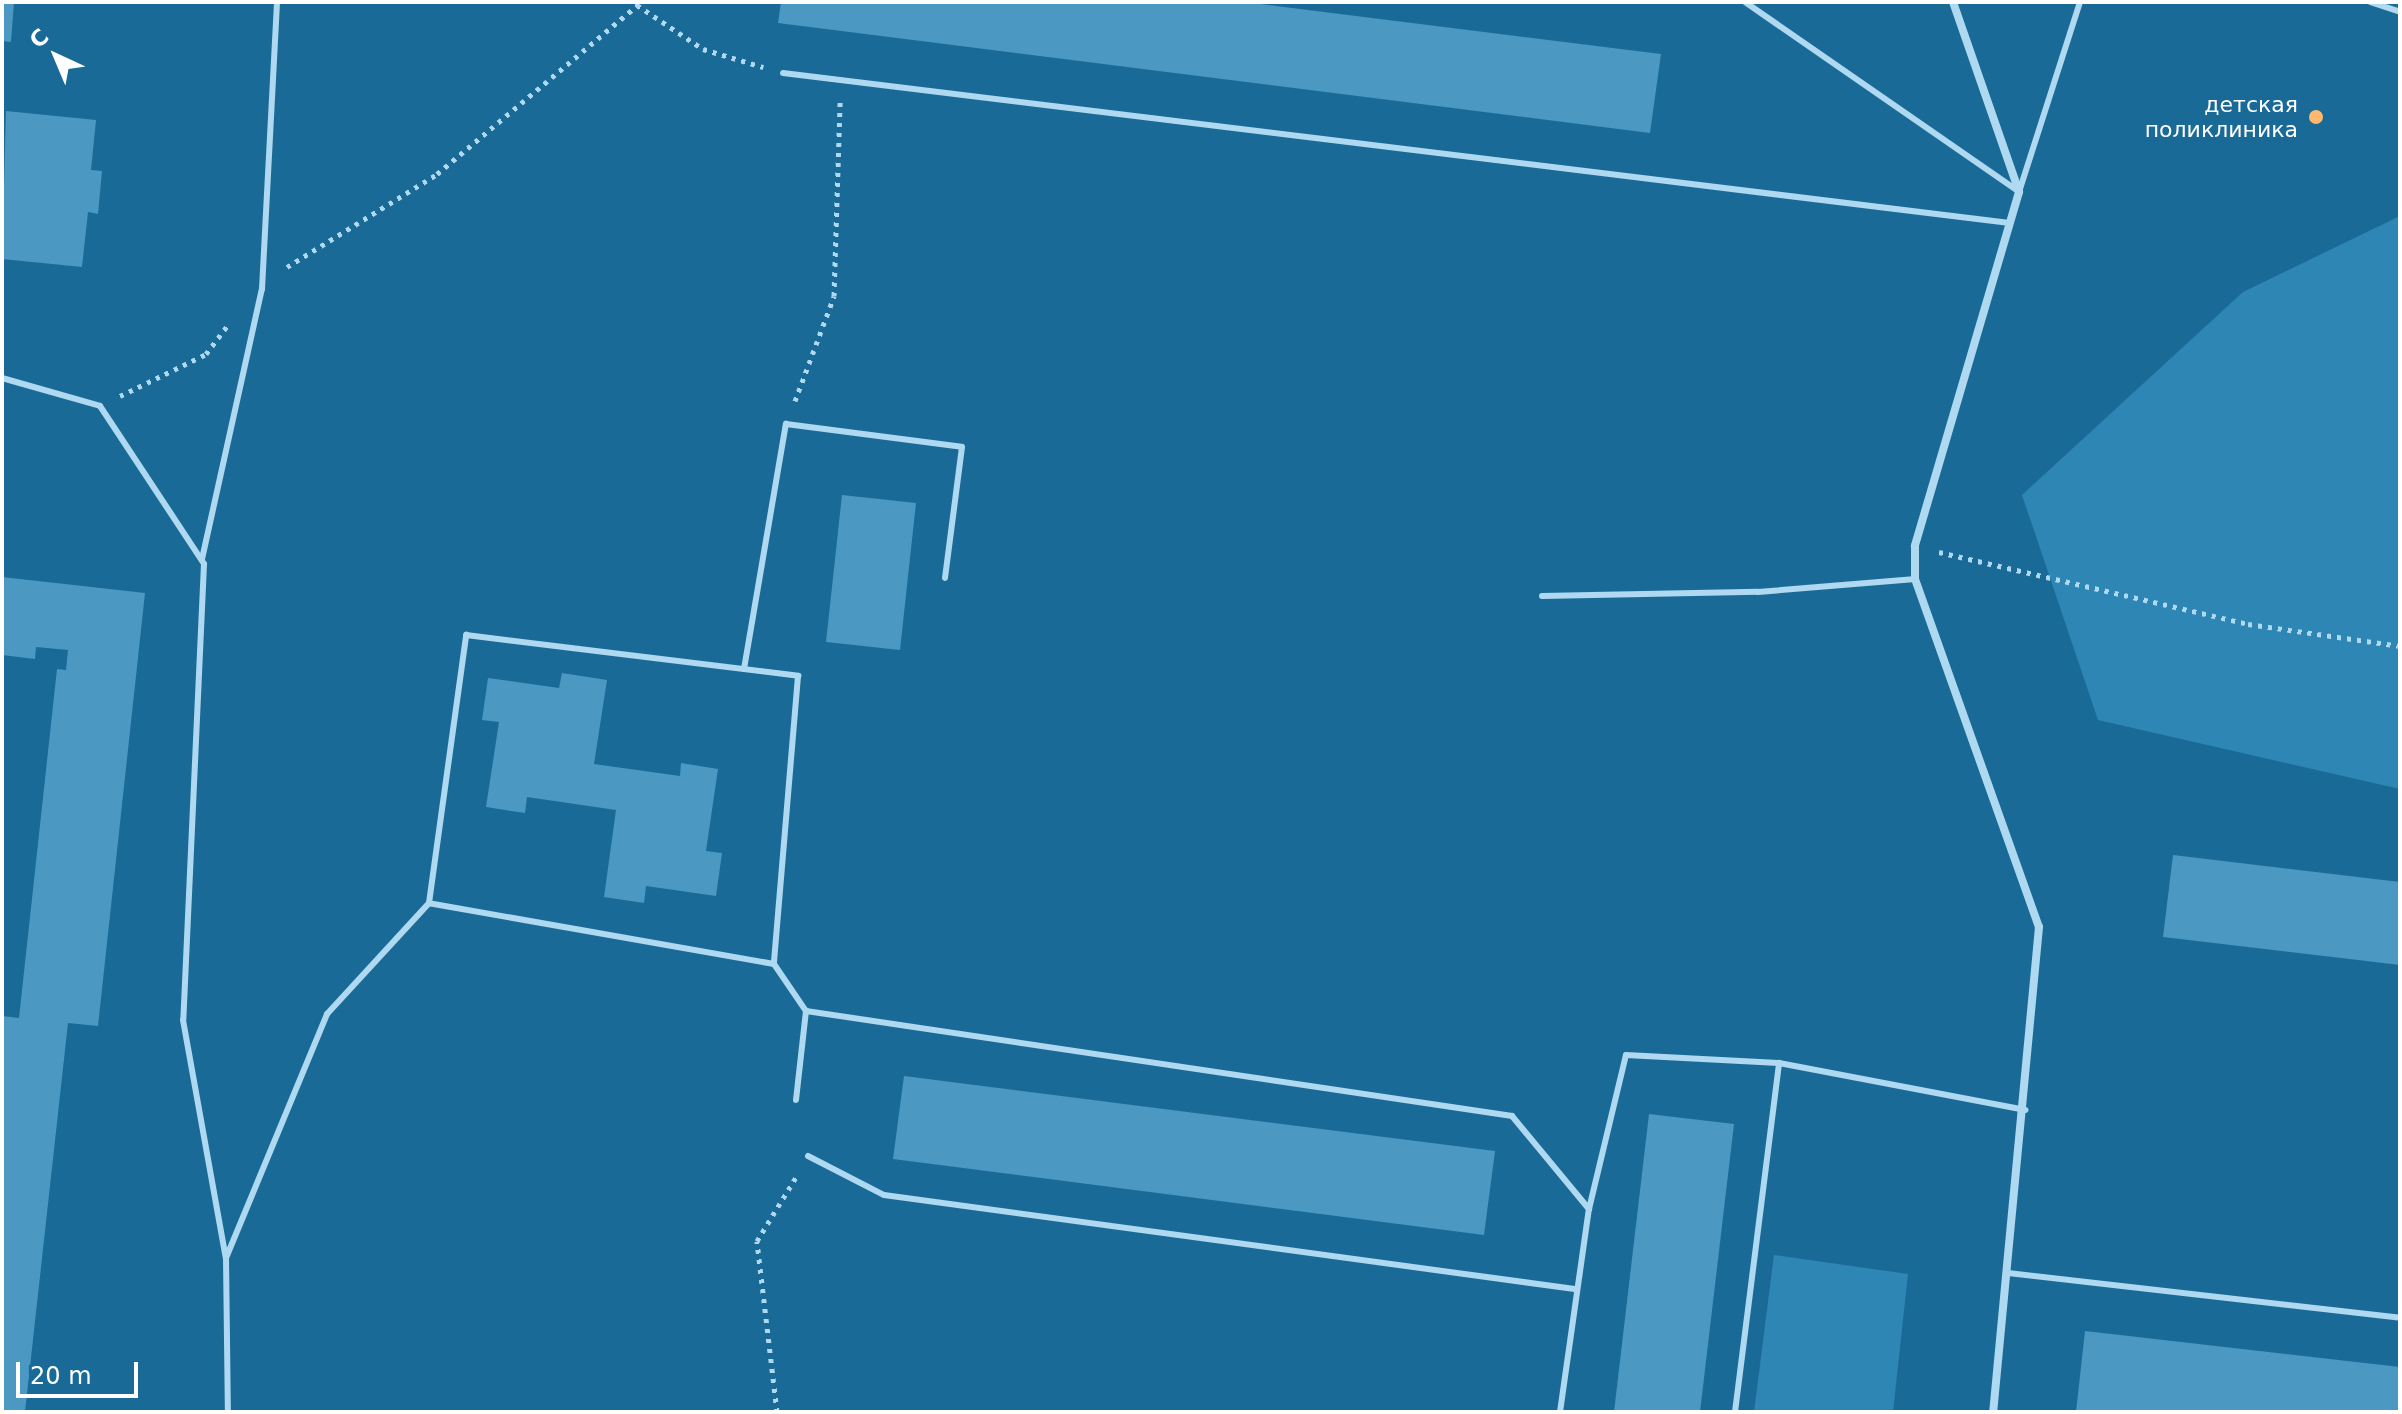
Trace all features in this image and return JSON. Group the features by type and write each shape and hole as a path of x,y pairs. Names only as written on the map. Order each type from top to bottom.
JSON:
{"street":[{"path":"1953,2 2019,192 1915,546 1915,579 2039,927 2026,1110 1993,1412"}],"lane":[{"path":"228,1412 226,1258 183,1020 202,560 262,282 277,2"},
{"path":"1745,2 2019,192 2080,2"},
{"path":"2370,2 2400,12"},
{"path":"783,73 2010,223"},
{"path":"2,378 100,406 202,560"},
{"path":"744,669 786,424 962,447 945,578"},
{"path":"1542,596 1758,592 1915,579"},
{"path":"226,1258 327,1014 429,903 466,635 798,676 774,964 806,1011 796,1100"},
{"path":"429,903 774,964"},
{"path":"806,1011 1512,1116 1589,1209"},
{"path":"1560,1412 1575,1289 1589,1209 1626,1055 1779,1063 2026,1110"},
{"path":"1735,1412 1779,1063"},
{"path":"808,1156 884,1195 1575,1289"},
{"path":"2008,1273 2400,1318"}],"path":[{"path":"262,282 437,174 639,3 703,49 783,73"},
{"path":"786,424 834,296 841,79"},
{"path":"100,406 206,354 234,318"},
{"path":"1915,546 2248,624 2400,646"},
{"path":"777,1412 757,1241 808,1156"}],"shaded area":[{"path":"2400,216 2400,789 2098,720 2022,495 2243,292"},
{"path":"1774,1255 1908,1274 1893,1412 1754,1412"}],"building":[{"path":"2,2 14,2 11,42 2,41"},
{"path":"781,2 1245,2 1661,54 1650,133 778,23"},
{"path":"6,111 96,120 91,170 102,171 98,214 88,212 82,267 2,259"},
{"path":"842,495 916,503 900,650 826,642"},
{"path":"2,577 145,593 98,1026 68,1023 25,1412 2,1412 2,1016 19,1018 57,669 66,670 68,650 36,647 35,659 2,655"},
{"path":"562,673 607,680 594,764 680,776 681,763 718,769 706,851 722,853 716,896 646,886 644,903 604,897 616,810 527,797 525,813 486,807 499,722 482,720 488,678 559,688"},
{"path":"2173,855 2400,882 2400,965 2163,937"},
{"path":"904,1076 1495,1151 1484,1235 893,1159"},
{"path":"1649,1114 1734,1124 1700,1412 1614,1412"},
{"path":"2085,1331 2400,1367 2400,1412 2076,1412"}],"place":[{"name":"детская поликлиника","path":"2316,117"}]}
